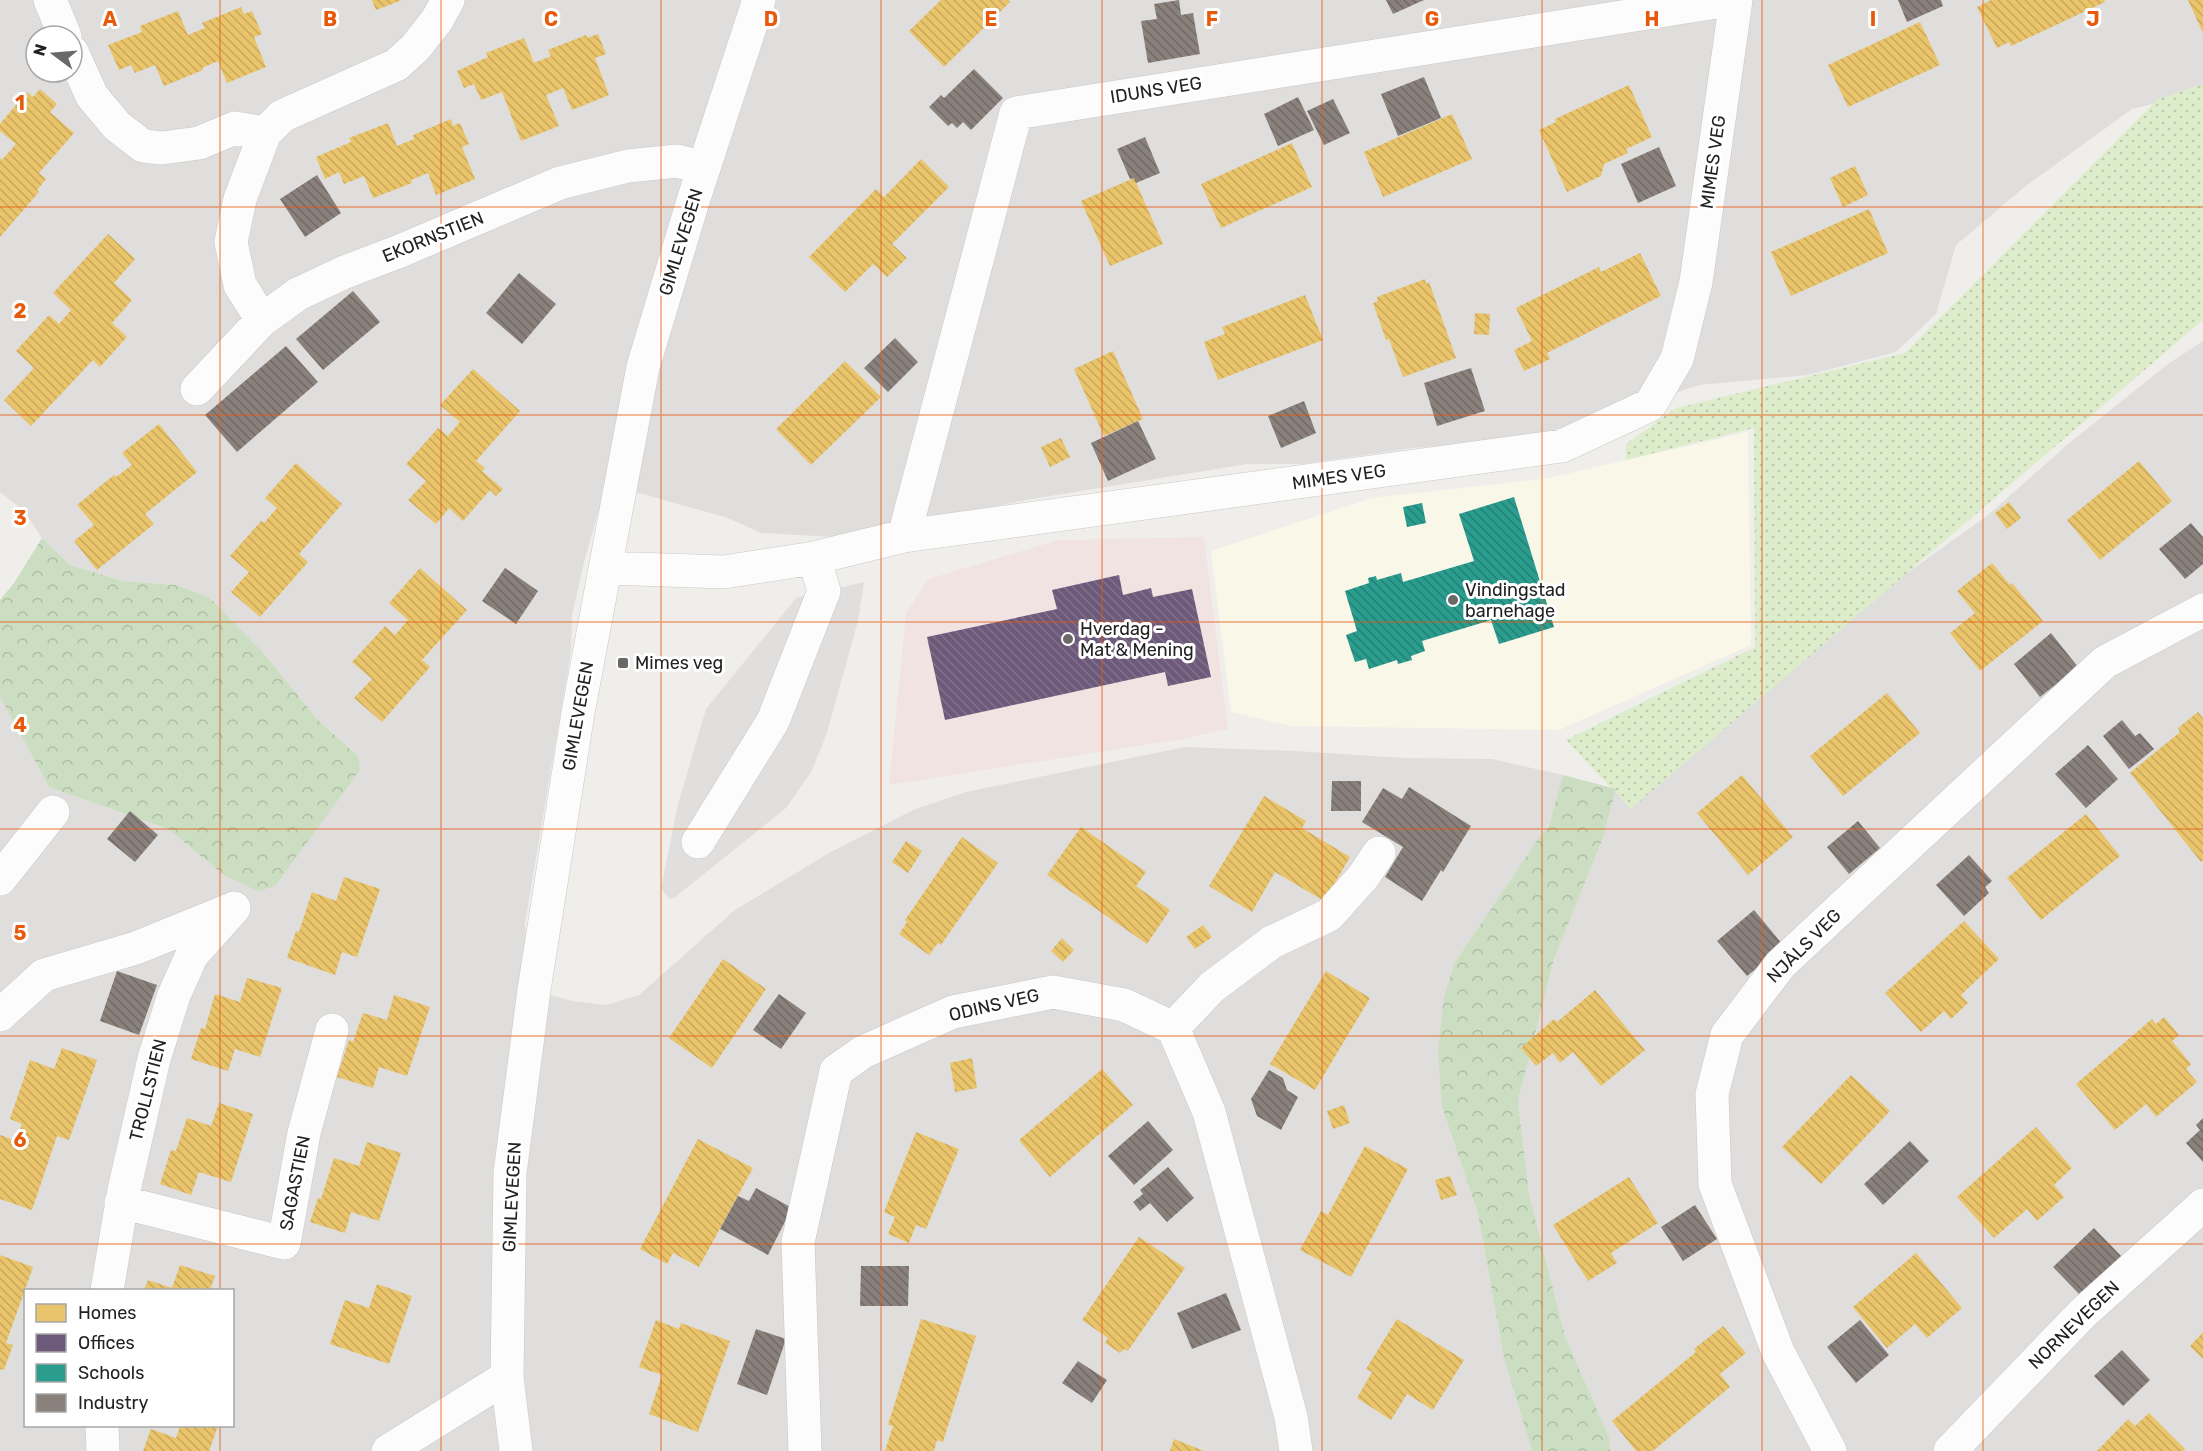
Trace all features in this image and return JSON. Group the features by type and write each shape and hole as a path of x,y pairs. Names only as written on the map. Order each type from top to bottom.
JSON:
{"street":[{"path":"50,0 60,24"},
{"path":"262,320 240,285 231,242 240,199 265,133 282,116 396,65 415,48 437,20 448,0"},
{"name":"GIMLEVEGEN","path":"516,1451 507,1377 512,1161 552,871 578,713 644,367 704,168 759,0"},
{"name":"IDUNS VEG","path":"904,537 1016,112 1729,0"},
{"name":"MIMES VEG","path":"607,568 724,572 814,558 904,537 1562,446 1650,405 1677,360 1696,282 1736,0"},
{"path":"84,78 92,96 117,126 143,146 162,148 199,143 235,128 265,133"},
{"name":"EKORNSTIEN","path":"197,389 262,320 298,294 345,272 560,183 628,166 677,161 704,168"},
{"path":"698,842 773,721 824,591 814,558"},
{"name":"NJÅLS VEG","path":"1830,1451 1778,1352 1715,1184 1712,1094 1727,1035 1780,965 2104,663 2203,610"},
{"path":"0,879 53,812"},
{"path":"1296,1451 1291,1417 1209,1112 1173,1029 1212,987 1272,942 1329,915 1363,878 1379,853"},
{"name":"TROLLSTIEN","path":"0,1016 44,975 136,948 234,908 192,955 174,995 154,1059 122,1202 107,1289"},
{"name":"ODINS VEG","path":"805,1451 798,1242 836,1071 863,1052 953,1012 1053,992 1124,1005 1173,1029"},
{"name":"SAGASTIEN","path":"122,1202 284,1243 304,1133 332,1030"},
{"name":"NORNEVEGEN","path":"1950,1451 2082,1314 2203,1205"},
{"path":"388,1451 507,1377"},
{"path":"102,1427 103,1451"}],"shaded area":[{"path":"0,0 2203,0 2203,94 2132,109 2027,185 1956,245 1936,314 1896,352 1808,375 1699,385 1595,420 1504,441 1413,448 1302,464 1247,464 1032,499 834,537 761,533 728,518 639,493 604,492 572,615 571,651 525,923 526,977 537,991 572,1001 607,1005 639,995 735,910 829,853 913,810 966,792 1185,747 1403,758 1492,759 1563,775 1549,826 1455,962 1442,1107 1478,1214 1504,1357 1532,1451 0,1451 0,697 49,787 168,829 225,876 358,756 318,720 261,650 209,597 176,585 122,581 70,565 42,538 24,511 0,492"},
{"path":"2203,341 2203,1451 1610,1451 1609,1437 1565,1336 1529,1194 1518,1101 1554,959 1603,838 1616,789 1702,719 1987,516 2068,444 2168,364"},
{"path":"1748,432 1751,645 1559,730 1291,726 1231,712 1211,551 1372,498 1544,479"},
{"path":"1204,537 1228,729 1183,739 889,785 906,613 928,579 1059,540"},
{"path":"864,582 858,621 826,736 811,772 786,808 674,898 669,899 661,888 678,804 706,709 796,598"}],"green space":[{"path":"2203,84 2203,320 1631,809 1566,740 1755,647 1754,428 1626,460 1626,444 1676,408 1905,353 2158,99"},
{"path":"42,538 70,565 122,581 176,585 209,597 261,650 318,720 358,756 360,770 275,886 258,891 225,876 168,829 49,787 0,697 0,600 14,583"},
{"path":"1563,775 1616,789 1603,838 1554,959 1518,1101 1529,1194 1565,1336 1609,1437 1610,1451 1532,1451 1504,1358 1478,1214 1442,1107 1438,1052 1444,997 1455,962 1549,826"}],"building: Homes":[{"path":"372,0 402,0 376,10"},
{"path":"941,0 1008,0 1010,2 944,67 909,31"},
{"path":"1991,0 2104,0 2105,2 2011,46 2009,42 1997,48 1977,7"},
{"path":"2188,0 2203,0 2203,33"},
{"path":"241,7 244,14 252,11 262,34 254,37 266,67 227,83 218,61 202,68 203,70 164,86 155,65 135,73 131,65 119,70 108,45 142,32 140,26 178,11 188,35 205,28 202,23"},
{"path":"1920,22 1940,65 1848,107 1828,65"},
{"path":"598,34 606,54 595,58 609,95 572,110 563,88 546,95 559,126 521,141 502,92 481,100 474,84 464,88 457,71 488,57 486,53 524,38 534,63 551,56 548,50 586,35 587,38"},
{"path":"1629,85 1652,137 1626,149 1628,153 1604,164 1601,176 1567,192 1539,130 1556,122 1555,119"},
{"path":"40,89 57,104 50,112 74,133 39,173 46,179 37,190 39,192 0,237 0,158 2,160 16,144 0,131 0,124 27,92 33,97"},
{"path":"1452,114 1472,159 1383,197 1364,152"},
{"path":"451,119 453,126 460,123 469,144 462,147 475,179 436,195 428,173 411,180 412,183 373,198 364,176 344,184 339,172 325,179 316,157 351,142 349,138 388,123 397,146 414,139 413,135"},
{"path":"1292,143 1312,187 1221,228 1201,184"},
{"path":"921,159 949,187 892,244 907,258 887,277 873,264 845,292 809,257 876,189 884,197"},
{"path":"1855,166 1868,195 1843,207 1830,178"},
{"path":"1134,178 1163,244 1110,266 1081,201"},
{"path":"1869,209 1888,253 1791,296 1771,252"},
{"path":"108,234 135,259 114,283 132,300 112,323 127,337 100,367 93,360 31,426 4,400 34,368 16,351 49,315 59,324 71,310 53,293"},
{"path":"1640,253 1661,296 1547,353 1550,359 1524,371 1514,350 1532,341 1516,308 1599,267 1601,272"},
{"path":"1425,279 1426,284 1429,282 1456,358 1403,377 1389,339 1386,340 1373,303 1378,301 1377,297"},
{"path":"1305,295 1323,340 1218,380 1204,342 1225,334 1222,327"},
{"path":"1475,313 1490,314 1489,335 1474,334"},
{"path":"1113,351 1143,419 1104,436 1074,369"},
{"path":"845,361 881,397 811,465 776,429"},
{"path":"473,369 520,411 476,461 485,468 482,471 503,489 496,496 490,490 463,521 449,508 436,524 408,500 426,481 406,464 438,428 448,436 460,422 440,405"},
{"path":"159,424 197,472 145,514 154,524 97,570 74,541 94,525 77,505 114,475 116,477 132,465 122,453"},
{"path":"1061,438 1070,457 1050,467 1041,447"},
{"path":"2139,461 2172,501 2100,560 2067,520"},
{"path":"296,463 342,504 299,554 308,562 260,617 231,592 249,572 230,556 261,521 264,523 277,508 265,498"},
{"path":"2009,502 2021,518 2007,529 1995,513"},
{"path":"1992,563 2010,585 2012,583 2043,621 1980,671 1950,633 1975,613 1957,591"},
{"path":"420,568 467,610 422,660 430,667 382,722 354,698 372,679 352,662 385,626 395,635 408,620 389,603"},
{"path":"1887,693 1920,733 1843,796 1810,756"},
{"path":"2198,712 2203,718 2203,860 2201,862 2130,773 2180,732 2178,728"},
{"path":"1742,775 1793,837 1748,875 1697,813"},
{"path":"1264,796 1306,821 1302,828 1350,857 1324,901 1275,872 1252,912 1209,886"},
{"path":"2086,814 2120,856 2041,920 2007,878"},
{"path":"1081,827 1146,872 1136,886 1170,910 1147,944 1047,875"},
{"path":"962,837 998,863 941,945 938,943 929,955 899,934 907,922 905,920"},
{"path":"906,841 922,851 908,873 892,862"},
{"path":"344,877 380,889 357,957 342,952 335,975 287,958 296,931 299,932 312,892 336,901"},
{"path":"1964,921 1999,959 1961,995 1968,1003 1951,1019 1944,1011 1921,1032 1885,993"},
{"path":"1203,925 1212,937 1195,949 1186,937"},
{"path":"1062,938 1074,950 1063,962 1051,951"},
{"path":"723,959 766,989 712,1068 669,1038"},
{"path":"1326,971 1370,998 1315,1090 1270,1064"},
{"path":"247,978 282,988 260,1057 235,1049 228,1071 191,1059 201,1028 205,1029 215,994 240,1002"},
{"path":"1595,990 1645,1050 1601,1086 1573,1052 1560,1063 1553,1053 1536,1066 1521,1048 1554,1019 1557,1022"},
{"path":"394,995 430,1007 407,1076 379,1067 373,1088 337,1077 349,1040 353,1042 363,1013 387,1020"},
{"path":"2164,1017 2179,1035 2172,1041 2191,1064 2186,1069 2197,1082 2156,1117 2146,1104 2115,1130 2076,1084 2152,1019 2156,1024"},
{"path":"62,1048 97,1060 69,1140 57,1136 32,1210 0,1199 0,1135 17,1141 22,1124 10,1119 30,1060 54,1069"},
{"path":"972,1058 977,1088 955,1092 950,1063"},
{"path":"1102,1069 1133,1105 1050,1177 1019,1140"},
{"path":"1851,1075 1890,1111 1821,1184 1782,1147"},
{"path":"219,1103 253,1114 231,1182 199,1172 191,1195 160,1184 171,1150 176,1151 187,1118 211,1126"},
{"path":"1344,1105 1350,1123 1333,1129 1327,1111"},
{"path":"2036,1127 2072,1168 2054,1185 2064,1197 2037,1221 2027,1209 1994,1238 1957,1197"},
{"path":"916,1132 959,1149 926,1229 916,1225 909,1243 888,1234 895,1217 884,1212"},
{"path":"698,1139 753,1168 699,1267 673,1253 667,1264 640,1249"},
{"path":"367,1142 401,1153 379,1221 351,1212 345,1233 310,1222 318,1198 321,1199 334,1158 359,1166"},
{"path":"1365,1146 1408,1169 1351,1277 1300,1250 1321,1211 1328,1215"},
{"path":"1450,1176 1457,1195 1441,1200 1435,1180"},
{"path":"1629,1177 1658,1223 1611,1253 1617,1263 1588,1281 1553,1225"},
{"path":"1139,1237 1185,1268 1128,1351 1124,1349 1120,1353 1105,1343 1108,1338 1082,1320"},
{"path":"1916,1253 1962,1308 1927,1338 1915,1324 1887,1348 1853,1307"},
{"path":"0,1255 33,1267 6,1343 13,1345 4,1370 0,1369"},
{"path":"180,1265 215,1276 210,1289 144,1289 148,1280 172,1288"},
{"path":"377,1284 412,1296 389,1364 330,1344 345,1300 369,1308"},
{"path":"921,1319 976,1336 943,1442 937,1440 934,1451 885,1451 893,1426 888,1425"},
{"path":"1397,1319 1464,1360 1433,1410 1407,1394 1391,1420 1357,1398 1372,1372 1366,1369"},
{"path":"656,1320 679,1329 681,1323 730,1341 698,1432 649,1414 662,1375 639,1367"},
{"path":"1723,1326 1746,1353 1720,1374 1730,1387 1653,1451 1636,1451 1612,1421 1696,1352 1694,1349"},
{"path":"2203,1332 2203,1359 2190,1346"},
{"path":"2149,1413 2185,1449 2184,1451 2097,1451 2128,1419 2135,1426"},
{"path":"180,1427 218,1427 209,1451 143,1451 151,1429 176,1438"},
{"path":"1174,1439 1204,1451 1170,1451"}],"building: Offices":[{"path":"1119,575 1123,595 1151,588 1153,597 1192,589 1211,677 1168,686 1165,672 945,720 927,637 1057,609 1052,590"}],"building: Schools":[{"path":"1514,497 1554,627 1499,644 1491,620 1422,641 1425,651 1411,656 1412,660 1398,664 1397,660 1369,669 1366,659 1355,662 1346,635 1357,631 1345,591 1369,583 1368,578 1376,576 1377,580 1401,573 1403,582 1474,561 1459,514"},
{"path":"1422,503 1426,523 1407,527 1403,507"}],"building: Industry":[{"path":"1179,0 1181,15 1193,13 1200,54 1148,63 1141,21 1157,19 1154,4"},
{"path":"1386,0 1424,0 1393,14"},
{"path":"1898,0 1941,0 1943,6 1907,22"},
{"path":"974,69 1003,98 971,130 963,122 957,128 952,123 948,126 929,107 941,95 944,98"},
{"path":"1424,77 1441,118 1398,136 1381,94"},
{"path":"1298,97 1314,130 1278,146 1264,114"},
{"path":"1333,99 1350,133 1324,145 1307,111"},
{"path":"1145,137 1160,173 1136,183 1134,178 1130,179 1117,149"},
{"path":"1659,147 1676,186 1638,203 1621,164"},
{"path":"317,175 341,213 305,237 280,199"},
{"path":"519,273 556,304 522,344 486,313"},
{"path":"353,291 380,322 323,370 296,339"},
{"path":"895,338 918,362 888,392 864,368"},
{"path":"286,346 318,382 237,452 205,415"},
{"path":"1471,368 1485,411 1437,426 1424,383"},
{"path":"1304,401 1316,433 1281,448 1268,416"},
{"path":"1138,421 1156,459 1108,481 1091,443"},
{"path":"2191,523 2203,537 2203,564 2185,579 2159,549"},
{"path":"505,568 538,591 516,624 482,601"},
{"path":"2051,633 2078,667 2040,697 2014,664"},
{"path":"2122,720 2135,736 2140,733 2154,749 2129,769 2103,736"},
{"path":"2088,745 2118,779 2086,808 2055,774"},
{"path":"1332,781 1361,781 1361,811 1331,811"},
{"path":"1409,787 1471,826 1422,901 1385,877 1403,847 1362,822 1383,788 1402,799"},
{"path":"130,811 158,835 135,862 107,839"},
{"path":"1858,821 1880,848 1849,874 1827,847"},
{"path":"1969,855 1992,881 1985,887 1989,893 1964,916 1936,885"},
{"path":"1754,910 1784,946 1747,976 1717,941"},
{"path":"117,971 157,985 139,1035 100,1021"},
{"path":"779,994 806,1013 781,1049 753,1030"},
{"path":"1269,1070 1283,1078 1287,1090 1298,1097 1281,1130 1257,1116 1251,1099"},
{"path":"2203,1118 2203,1162 2186,1143 2200,1130 2196,1125"},
{"path":"1148,1121 1173,1150 1134,1185 1108,1156"},
{"path":"1910,1141 1929,1161 1883,1205 1864,1184"},
{"path":"1168,1167 1194,1198 1167,1222 1150,1203 1140,1211 1133,1202 1143,1194 1140,1190"},
{"path":"756,1188 792,1208 768,1255 720,1229 738,1196 749,1201"},
{"path":"1695,1205 1717,1239 1683,1261 1661,1227"},
{"path":"2094,1228 2124,1259 2085,1294 2082,1291 2079,1294 2053,1267"},
{"path":"861,1266 909,1266 908,1306 860,1306"},
{"path":"1226,1293 1241,1330 1192,1349 1177,1313"},
{"path":"1860,1320 1889,1355 1856,1383 1827,1347"},
{"path":"756,1329 786,1339 767,1395 737,1384"},
{"path":"2122,1350 2150,1380 2123,1406 2094,1376"},
{"path":"1078,1361 1107,1380 1092,1403 1062,1383"}],"place":[{"name":"Vindingstad barnehage","path":"1453,600"},
{"name":"Hverdag - Mat & Mening","path":"1068,639"},
{"name":"Mimes veg","path":"623,663"}]}
